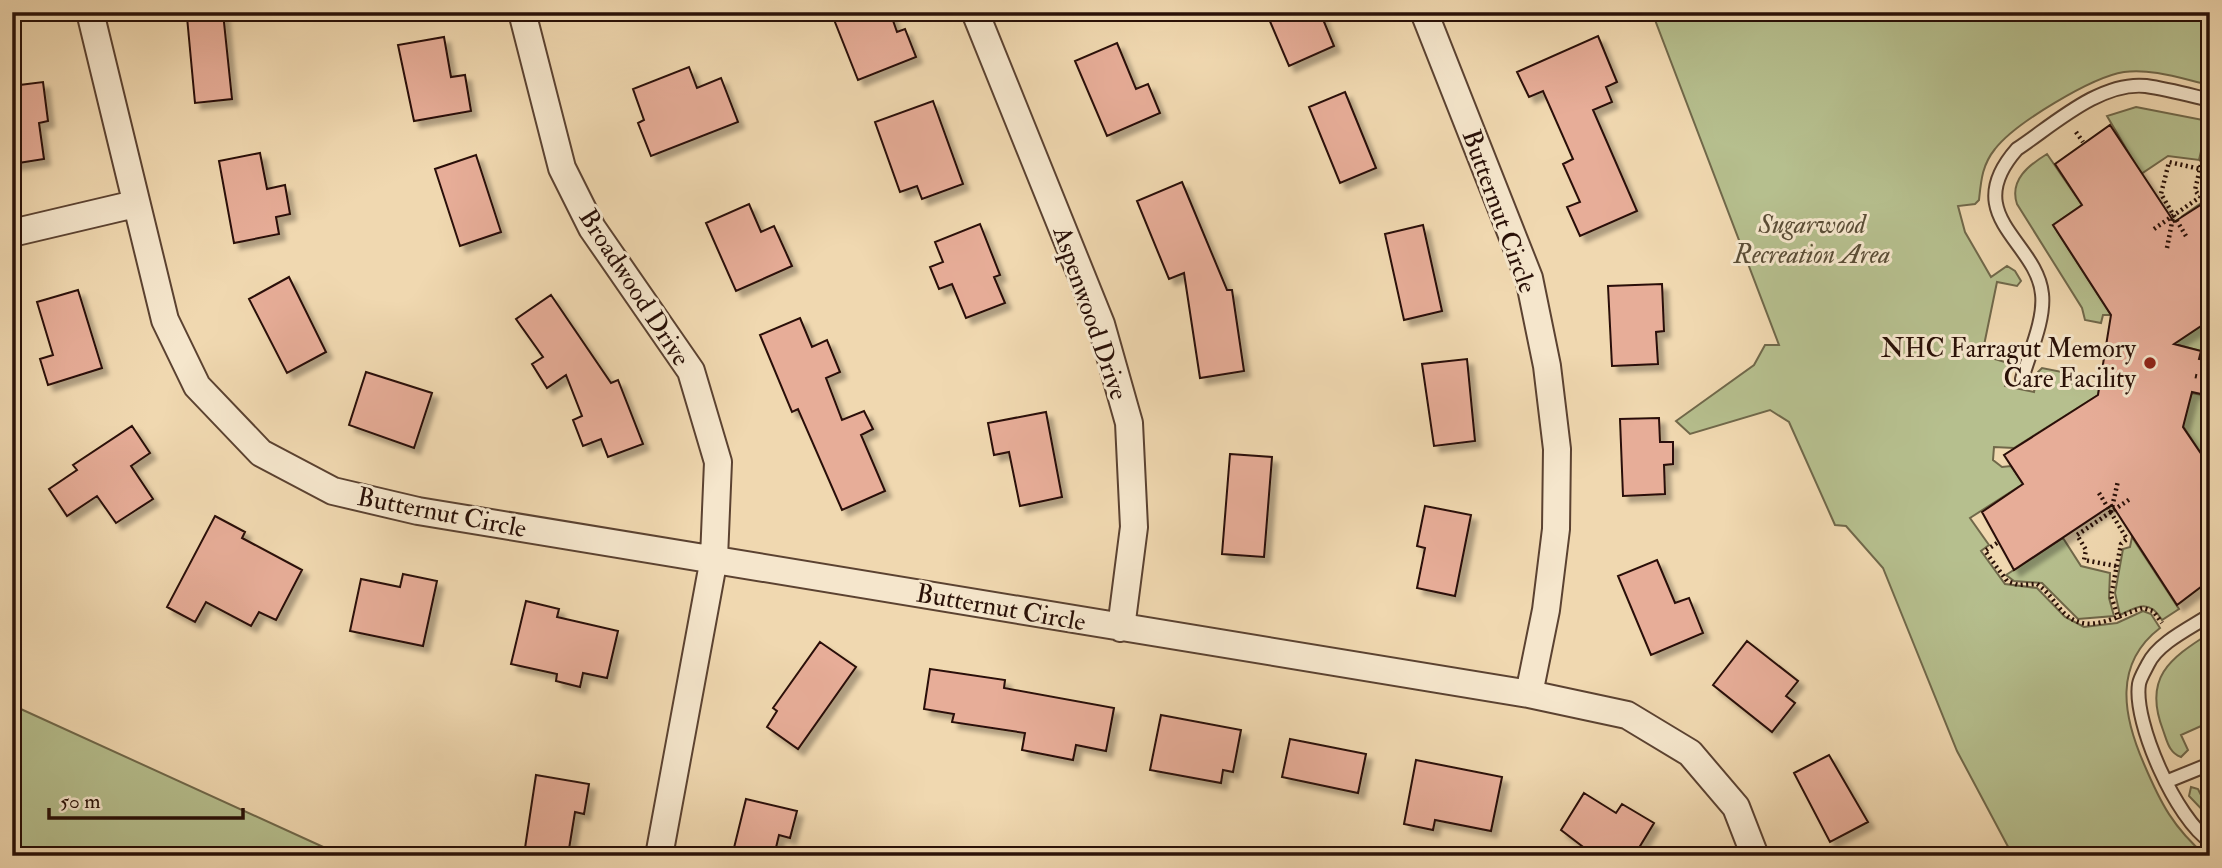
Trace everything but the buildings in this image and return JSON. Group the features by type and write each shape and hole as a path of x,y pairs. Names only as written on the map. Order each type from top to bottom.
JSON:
{"street":[{"name":"Butternut Circle","path":"90,12 165,320 197,386 261,453 333,491 418,511 1529,694 1546,610 1556,529 1557,449 1547,366 1529,278 1424,12"},
{"name":"Broadwood Drive","path":"522,12 562,168 592,228 691,371 718,462 714,558 659,856"},
{"name":"Aspenwood Drive","path":"975,12 1101,324 1129,423 1134,527 1122,628"},
{"path":"12,233 135,204"},
{"path":"1529,694 1627,715 1690,753 1736,807 1755,856"}],"lane":[{"path":"2022,379 2042,306 2043,292 2036,274 2001,221 1998,182 2009,158 2017,149 2080,108 2122,89 2145,86 2210,100"},
{"path":"2210,615 2174,638 2149,661 2139,685 2144,730 2182,813 2210,841"},
{"path":"2168,782 2210,764"}],"path":[{"path":"2154,229 2200,197 2195,190 2210,127"},
{"path":"2076,132 2083,142"},
{"path":"2186,236 2161,194 2169,162 2200,169"},
{"path":"2167,248 2174,216"},
{"path":"2195,376 2210,379"},
{"path":"2111,512 2118,481"},
{"path":"2099,493 2127,539 2121,544 2111,596 2119,619"},
{"path":"2116,566 2084,560 2086,550 2077,535 2130,499"},
{"path":"1997,543 1985,551 2007,581 2018,585 2037,584 2063,613 2079,623 2119,619 2143,608 2153,611 2162,624"}],"green space":[{"name":"Sugarwood Recreation Area","path":"1652,12 2210,12 2210,85 2134,71 2093,82 2036,115 2005,138 1987,161 1979,200 1975,204 1958,206 1965,232 1991,277 2007,266 2015,271 2021,281 2017,286 1997,282 1982,355 2008,363 2005,386 2034,392 2038,372 2042,368 2067,373 2065,382 2099,389 2098,395 2014,448 1994,447 1993,460 2002,467 2011,466 2023,484 1970,518 1989,545 1981,551 2005,584 2037,588 2065,617 2084,627 2117,623 2143,611 2151,614 2160,628 2145,642 2129,674 2126,692 2131,728 2162,803 2176,825 2206,856 2013,856 1957,751 1883,568 1846,526 1835,525 1789,422 1770,410 1690,434 1676,421 1754,365 1765,345 1779,345"},
{"path":"2136,107 2208,121 2199,160 2168,156 2141,174 2107,116"},
{"path":"2210,147 2210,199 2181,217 2204,201 2206,192 2201,187"},
{"path":"2047,154 2082,205 2053,225 2111,315 2103,315 2101,323 2085,320 2082,308 2017,204 2016,188 2022,174"},
{"path":"2210,320 2208,360 2199,359 2201,351 2174,344"},
{"path":"2192,393 2202,395 2210,419 2210,467 2163,396 2189,401"},
{"path":"2132,537 2179,609 2162,620 2153,609 2144,606 2120,615 2115,593 2123,549 2130,547"},
{"path":"2063,538 2081,566 2110,573 2109,598 2114,616 2078,619 2042,583 2014,581 2006,575"},
{"path":"2210,633 2210,722 2181,735 2188,750 2181,757 2171,750 2163,730 2156,697 2158,683 2172,661"},
{"path":"12,705 343,856 12,856"},
{"path":"2191,787 2198,789 2206,805 2210,804 2210,818 2189,796"}],"place":[{"name":"NHC Farragut Memory Care Facility","path":"2150,363"}]}
